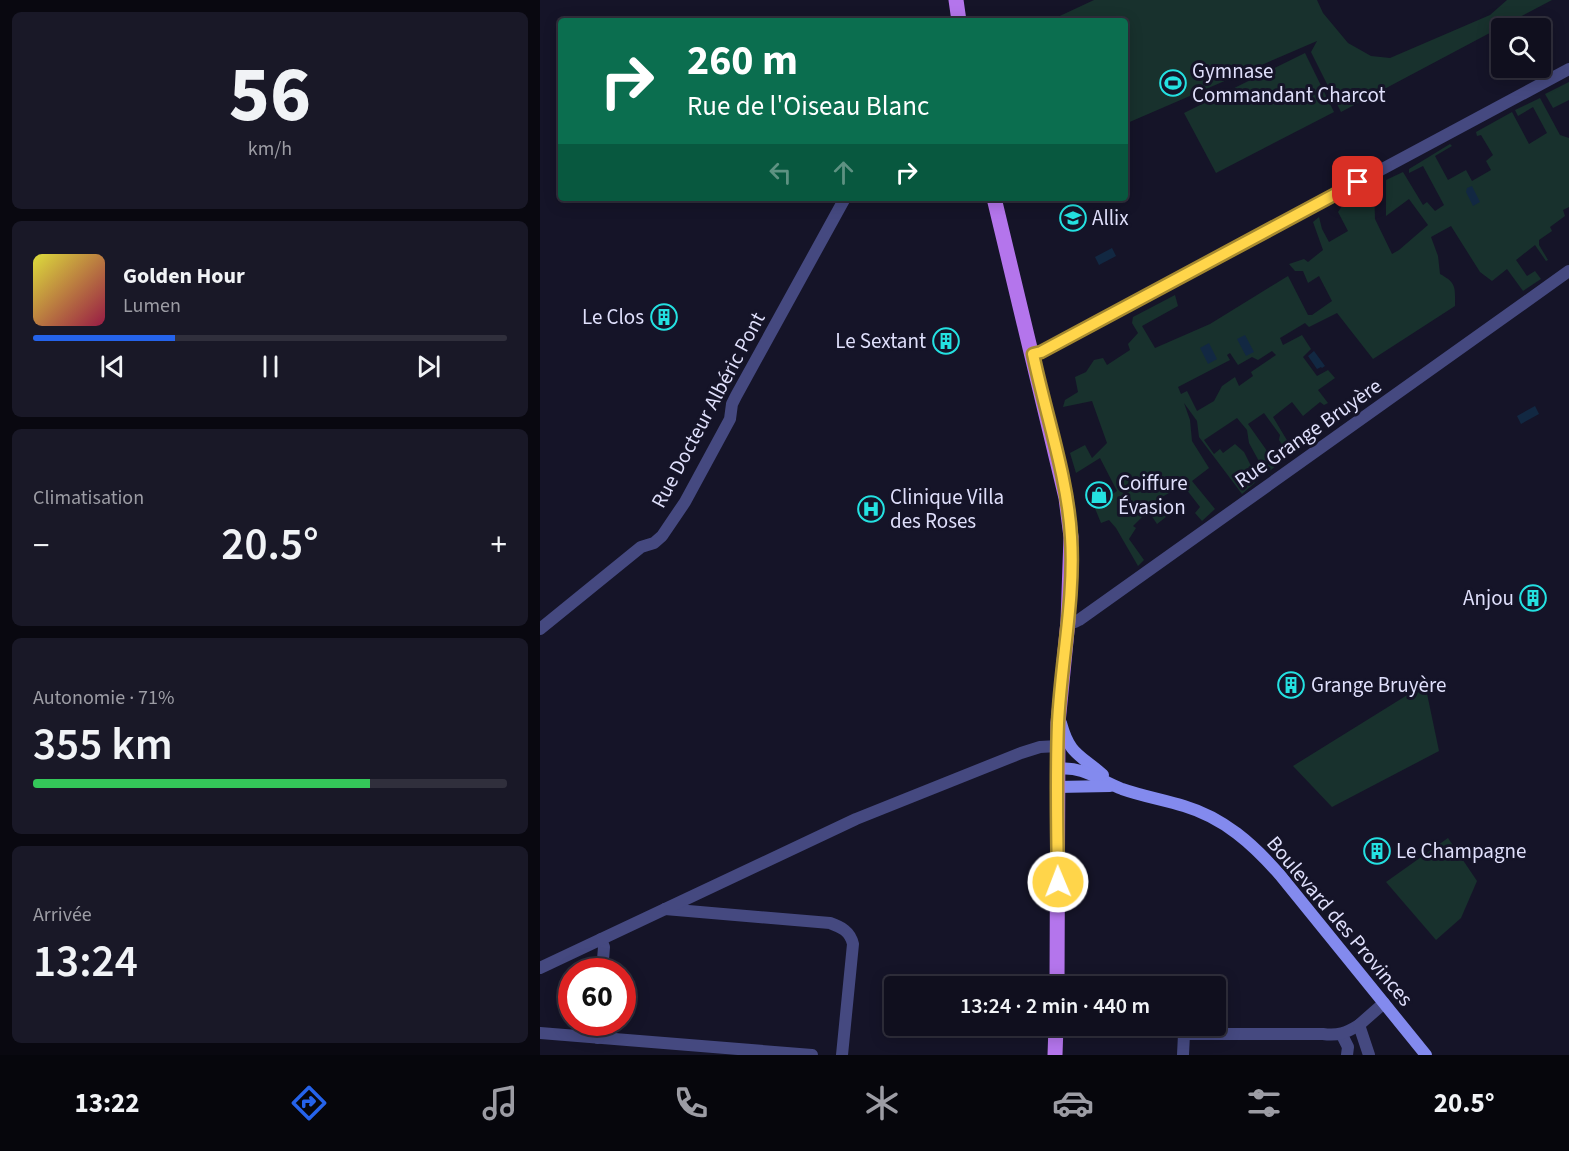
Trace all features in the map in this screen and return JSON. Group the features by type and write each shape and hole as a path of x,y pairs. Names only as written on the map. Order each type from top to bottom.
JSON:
{"main road":[{"path":"956,0 959,18"},
{"path":"995,201 1068,508 1071,537 1068,621 1059,714 1057,976"},
{"name":"Boulevard des Provinces","path":"1059,714 1070,748 1115,786"},
{"name":"Boulevard des Provinces","path":"1058,769 1074,768 1115,786 1187,806 1213,817 1236,831 1256,848 1280,875 1426,1055"},
{"name":"Boulevard des Provinces","path":"1057,787 1115,786"},
{"path":"1055,1055 1056,1036"}],"street":[{"path":"1033,354 1041,352 1569,69"},
{"name":"Rue Docteur Albéric Pont","path":"540,629 641,547 654,543 662,536 690,494 730,419 732,404 736,396 843,201"},
{"name":"Rue Grange Bruyère","path":"1068,621 1079,620 1569,271"},
{"path":"540,968 856,819 1030,750 1058,746"},
{"path":"662,909 830,923 842,927 851,936 853,944 842,1055"},
{"path":"601,939 604,947 603,958"},
{"path":"1183,1055 1184,1034 1342,1035 1359,1025 1384,1003"},
{"path":"1359,1025 1369,1055"},
{"path":"540,1033 812,1055"},
{"path":"1342,1035 1348,1047 1347,1055"}],"green space":[{"name":"Gymnase Commandant Charcot","path":"1094,0 1317,0 1323,13 1348,43 1371,56 1390,58 1490,15 1507,0 1552,0 1518,18 1491,18 1491,32 1341,112 1311,52 1317,41 1128,123 1128,18 1055,18"},
{"path":"1305,53 1334,112 1216,173 1184,113"},
{"path":"1569,82 1569,100 1553,108 1545,94"},
{"path":"1540,98 1560,135 1569,138 1569,207 1563,210 1565,216 1550,227 1552,231 1539,240 1539,245 1548,260 1546,261 1535,245 1516,260 1527,276 1535,271 1541,279 1523,291 1507,269 1492,281 1480,272 1451,226 1431,237 1438,256 1440,274 1450,280 1454,287 1455,306 1373,359 1337,313 1309,327 1305,323 1280,338 1283,345 1302,335 1311,349 1303,357 1317,376 1328,370 1335,378 1318,390 1328,403 1324,405 1320,402 1303,416 1292,402 1273,417 1288,442 1283,446 1279,440 1280,435 1264,413 1248,424 1277,465 1266,474 1249,443 1247,430 1237,418 1204,440 1214,454 1220,449 1223,453 1235,444 1244,452 1258,480 1242,494 1199,437 1197,421 1184,403 1190,420 1192,441 1209,468 1192,481 1215,509 1202,521 1195,513 1200,507 1183,485 1155,501 1166,517 1157,524 1151,515 1142,517 1133,526 1136,528 1129,539 1144,560 1138,566 1116,528 1109,520 1101,523 1094,506 1117,491 1100,458 1076,473 1070,453 1085,445 1092,458 1107,443 1092,401 1063,407 1065,400 1078,392 1075,377 1086,372 1094,360 1103,358 1107,365 1130,350 1128,344 1138,333 1132,323 1133,317 1175,295 1178,306 1142,326 1155,348 1210,324 1288,276 1308,315 1312,315 1332,301 1319,276 1308,283 1303,271 1295,271 1289,264 1304,259 1308,262 1323,250 1313,222 1319,217 1329,242 1348,231 1338,212 1342,206 1374,189 1375,219 1392,254 1428,225 1409,199 1386,216 1386,180 1403,172 1423,205 1427,202 1435,211 1444,205 1423,166 1409,173 1409,169 1450,144 1452,146 1435,156 1448,180 1466,170 1472,181 1491,170 1486,161 1493,155 1481,135 1477,136 1476,132 1512,112 1529,144 1547,133 1533,107 1518,116 1515,110","holes":["1272,351 1276,355 1251,372 1253,376 1239,386 1235,377 1222,386 1214,401 1197,411 1187,391 1181,394 1178,387 1230,360 1227,355 1230,353 1238,365 1252,357 1258,360"]},
{"path":"1425,684 1439,751 1332,807 1293,766"},
{"path":"1448,838 1477,881 1461,918 1436,940 1386,882"}],"water":[{"path":"1472,186 1480,202 1473,206 1466,192 1467,188"},
{"path":"1112,248 1116,256 1099,265 1095,257"},
{"path":"1245,335 1254,352 1246,356 1237,339"},
{"path":"1209,343 1217,359 1208,364 1200,348"},
{"path":"1314,351 1325,366 1322,368 1317,369 1308,356"},
{"path":"1535,406 1539,414 1521,424 1517,416"}],"place":[{"name":"Gymnase Commandant Charcot","path":"1173,83"},
{"name":"Allix","path":"1073,218"},
{"name":"Le Clos","path":"664,317"},
{"name":"Le Sextant","path":"946,341"},
{"name":"Coiffure Évasion","path":"1099,495"},
{"name":"Clinique Villa des Roses","path":"871,509"},
{"name":"Anjou","path":"1533,598"},
{"name":"Grange Bruyère","path":"1291,685"},
{"name":"Le Champagne","path":"1377,851"}],"route":[{"path":"1058,882 1056,812 1058,723 1068,621 1071,537 1066,498 1033,354 1041,352 1358,182"}]}
